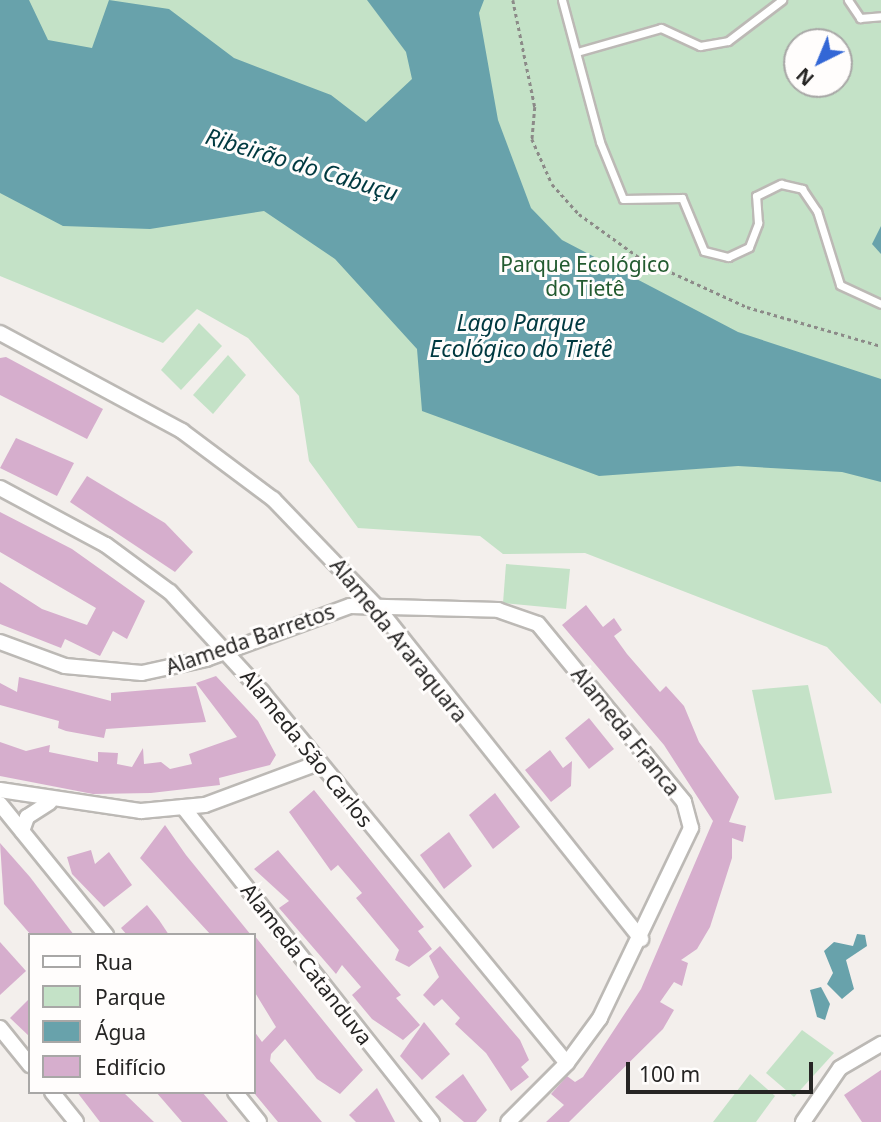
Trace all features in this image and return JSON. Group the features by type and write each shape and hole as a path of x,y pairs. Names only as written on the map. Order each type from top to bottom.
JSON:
{"street":[{"name":"Alameda Araraquara","path":"0,333 223,460 273,499 378,608 641,939"},
{"name":"Alameda São Carlos","path":"0,488 137,566 225,649 567,1063"},
{"name":"Alameda Franca","path":"378,608 444,606 530,618 668,781 684,802 691,828 641,939 600,1018 567,1063 508,1122"},
{"name":"Alameda Barretos","path":"0,642 65,666 107,671 170,669 333,609 378,608"},
{"path":"0,790 50,802 141,811 183,807 239,795 318,763"},
{"path":"22,831 27,817 50,802"},
{"path":"0,804 104,933"},
{"name":"Alameda Catanduva","path":"183,807 432,1122"},
{"path":"0,1028 28,1063"},
{"path":"803,1122 840,1068 881,1044"},
{"path":"54,1094 76,1122"},
{"path":"237,1094 259,1122"}],"lane":[{"path":"562,0 623,199 682,198 704,251 727,257 749,247 758,223 756,196 781,184 802,189 817,211 840,285 881,304"},
{"path":"577,52 660,28 700,46 728,41 782,0"},
{"path":"848,0 860,18 881,16"}],"path":[{"path":"513,0 535,107 532,139 552,184 579,214 640,258 747,307 881,346"}],"green space":[{"name":"Parque Ecológico do Tietê","path":"0,0 881,0 881,704 827,647 585,553 503,554 480,536 358,528 309,461 299,396 248,338 197,309 163,343 0,276"},
{"path":"199,323 222,346 181,390 161,370"},
{"path":"228,355 246,375 213,414 193,395"},
{"path":"506,564 570,569 566,609 503,603"},
{"path":"808,685 832,793 775,800 752,690"},
{"path":"802,1030 834,1053 794,1097 766,1073"},
{"path":"750,1074 775,1096 756,1122 713,1122"}],"water":[{"name":"Lago Parque Ecológico do Tietê","path":"0,0 29,0 48,40 92,48 109,0 169,9 234,58 331,95 366,122 412,79 406,52 367,0 484,0 479,13 498,120 531,208 562,240 738,332 881,379 881,482 842,472 738,466 599,476 422,411 417,349 335,259 264,211 150,229 63,226 0,193"},
{"path":"881,226 881,254 872,244"},
{"path":"857,934 865,935 867,946 846,960 854,989 842,999 827,984 833,973 824,951 834,942 853,946"},
{"path":"821,987 830,1004 825,1020 817,1017 810,990"}],"building":[{"path":"6,357 103,409 87,439 0,395 0,358"},
{"path":"16,438 74,463 57,496 0,468"},
{"path":"87,476 165,523 193,552 175,572 70,502"},
{"path":"0,512 72,549 145,601 127,639 113,631 100,656 65,639 61,648 0,624 0,582 42,609 87,625 96,608 0,552"},
{"path":"586,605 603,627 614,618 622,630 614,636 627,654 660,692 666,686 684,706 699,742 739,797 729,822 746,826 743,842 732,838 732,858 710,927 697,949 681,960 688,963 682,986 674,982 660,1002 674,1010 663,1029 569,1122 546,1122 564,1105 551,1094 567,1076 575,1082 583,1077 641,989 713,821 664,745 562,625"},
{"path":"216,676 258,721 276,755 270,765 219,778 220,785 151,793 93,794 0,776 0,742 26,751 50,745 49,752 98,762 98,752 118,753 117,764 132,767 143,748 144,764 161,762 170,769 192,764 189,754 237,737 196,683"},
{"path":"19,677 111,701 111,693 196,686 206,722 106,729 104,738 66,731 58,728 59,721 0,705 0,683 17,692"},
{"path":"589,718 614,749 589,769 565,738"},
{"path":"550,750 563,768 572,761 571,786 551,802 525,770"},
{"path":"314,790 424,927 418,931 432,949 409,967 395,960 399,950 356,898 362,893 338,865 331,871 289,812"},
{"path":"495,793 520,827 493,849 469,815"},
{"path":"165,825 249,933 209,933 140,858"},
{"path":"449,832 472,866 444,889 420,855"},
{"path":"0,843 72,933 29,933 4,904"},
{"path":"91,850 95,864 109,852 132,885 104,907 72,874 67,857"},
{"path":"278,850 401,995 396,998 420,1025 403,1040 372,1019 352,995 361,987 342,965 336,974 279,908 289,901 254,869"},
{"path":"147,905 168,933 125,933 121,928"},
{"path":"256,937 363,1070 340,1094 317,1079 285,1039 271,1054 270,1061 322,1122 278,1122 255,1094 256,1034 262,1042 276,1027 256,994"},
{"path":"0,942 26,971 0,995"},
{"path":"440,946 520,1040 529,1060 521,1067 529,1077 511,1091 486,1053 455,1024 460,1018 442,999 434,1006 423,995 439,977 429,956"},
{"path":"28,1000 28,1035 10,1018"},
{"path":"424,1022 450,1054 422,1080 400,1056"},
{"path":"881,1070 881,1122 862,1122 844,1095"},
{"path":"463,1074 487,1110 476,1122 464,1122 435,1097"},
{"path":"377,1088 395,1122 356,1122 349,1115"},
{"path":"79,1094 125,1094 154,1122 100,1122"},
{"path":"158,1094 204,1094 228,1122 182,1122"}],"water label":[{"name":"Ribeirão do Cabuçu","path":"302,164"}]}
